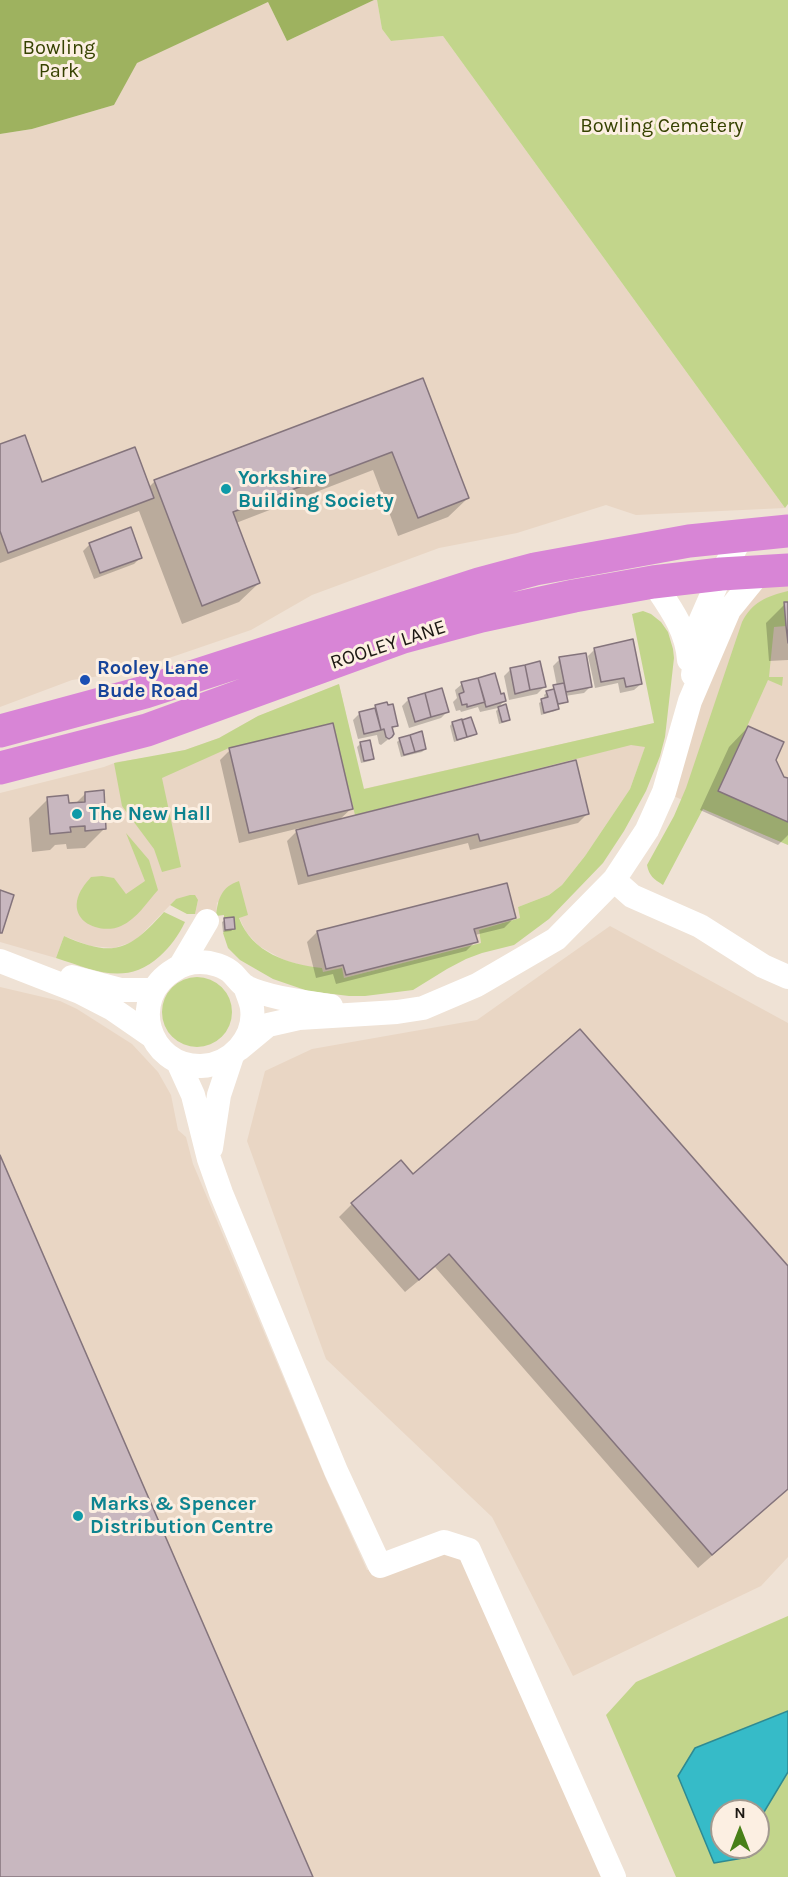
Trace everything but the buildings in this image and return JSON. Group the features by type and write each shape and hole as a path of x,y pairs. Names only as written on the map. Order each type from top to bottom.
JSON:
{"highway":[{"name":"ROOLEY LANE","path":"0,731 145,692 479,584 535,569 689,541 788,531"},
{"name":"ROOLEY LANE","path":"0,768 147,730 404,637 504,611 652,582 774,571"}],"street":[{"path":"690,701 700,622 742,536"},
{"path":"209,1159 219,1095 236,1052 251,1027 252,1007 245,986 230,971 216,964 198,962 181,965 165,975 152,990 147,1010 153,1038 160,1048 178,1062 207,1066 217,1064 236,1052 268,1025 278,1022 298,1018 397,1012 423,1008 477,985 556,939 614,880 647,830 664,792 690,701 729,610 774,571"},
{"path":"652,582 675,615 688,644 690,701"},
{"path":"614,880 632,896 700,926 763,966 788,977"},
{"path":"181,965 207,921 216,964"},
{"path":"0,959 122,990 152,990"},
{"path":"0,959 80,992 111,1008 153,1038"},
{"path":"245,986 285,999 338,1008 397,1012"},
{"path":"178,1062 193,1095 209,1159 221,1193 336,1471 380,1566 444,1542 469,1550 614,1877"}],"shaded area":[{"path":"377,0 382,29 391,41 443,36 785,508 636,515 606,505 517,533 439,548 312,595 251,630 128,672 72,680 0,707 0,134 32,129 114,105 136,63 268,2 287,41"},
{"path":"788,570 788,845 664,792 729,610"},
{"path":"339,684 363,789 654,723 630,789 585,856 562,885 549,895 518,907 520,918 479,930 481,943 344,978 284,960 259,946 246,932 239,917 217,902 216,916 195,914 198,900 176,899 135,941 114,948 90,946 64,936 56,958 0,942 0,793 117,762 185,750 219,738 258,716"},
{"path":"610,926 788,1023 788,1557 761,1586 573,1676 492,1517 326,1359 247,1141 265,1071 312,1049 477,1020"},
{"path":"0,987 60,1001 77,1009 132,1044 158,1072 171,1095 178,1130 186,1137 193,1164 326,1479 367,1570 444,1542 469,1550 614,1877 0,1877"}],"green space":[{"name":"Bowling Park","path":"0,0 374,0 287,41 268,2 137,63 114,105 32,129 0,134"},
{"name":"Bowling Cemetery","path":"377,0 788,0 788,504 785,508 443,36 391,41 382,29"},
{"path":"788,591 788,602 785,602 786,626 774,627 769,677 783,677 782,686 768,680 718,791 788,822 788,845 703,809 663,885 652,877 647,865 674,816 686,788 742,622 755,605 773,595"},
{"path":"643,611 661,622 668,632 674,658 665,737 660,756 646,791 624,831 603,863 549,919 514,945 466,959 413,990 349,996 308,991 273,979 240,960 228,948 223,933 225,930 235,928 234,918 224,918 224,915 216,916 224,890 239,881 248,915 239,918 245,930 262,948 284,960 322,968 323,972 342,968 344,978 481,943 479,930 520,918 518,907 549,895 562,885 585,856 630,789 645,747 631,745 355,815 333,724 229,748 162,778 181,867 162,872 154,849 122,806 114,763 185,750 219,738 258,716 339,684 364,789 654,723 632,614"},
{"path":"126,833 149,860 158,890 137,915 127,923 106,929 91,926 80,916 77,901 84,885 91,877 114,878 126,894 145,881"},
{"path":"195,895 198,900 195,914 187,914 170,905 176,899"},
{"path":"164,912 185,922 171,945 160,956 135,971 110,973 97,971 56,958 64,936 96,947 120,947 141,935"},
{"path":"197,977 216,983 226,993 232,1012 226,1031 216,1041 197,1047 178,1041 168,1031 162,1012 168,993 178,983"},
{"path":"788,1616 788,1711 695,1748 678,1776 710,1853 710,1859 714,1863 737,1859 770,1859 770,1802 788,1772 788,1877 676,1877 606,1715 636,1682"}],"water":[{"path":"788,1711 788,1772 770,1802 770,1799 710,1799 710,1853 678,1776 695,1748"},
{"path":"712,1859 737,1859 714,1863"}],"place":[{"name":"Yorkshire Building Society","path":"226,489"},
{"name":"Rooley Lane Bude Road","path":"85,680"},
{"name":"The New Hall","path":"77,814"},
{"name":"Marks & Spencer Distribution Centre","path":"78,1516"}]}
